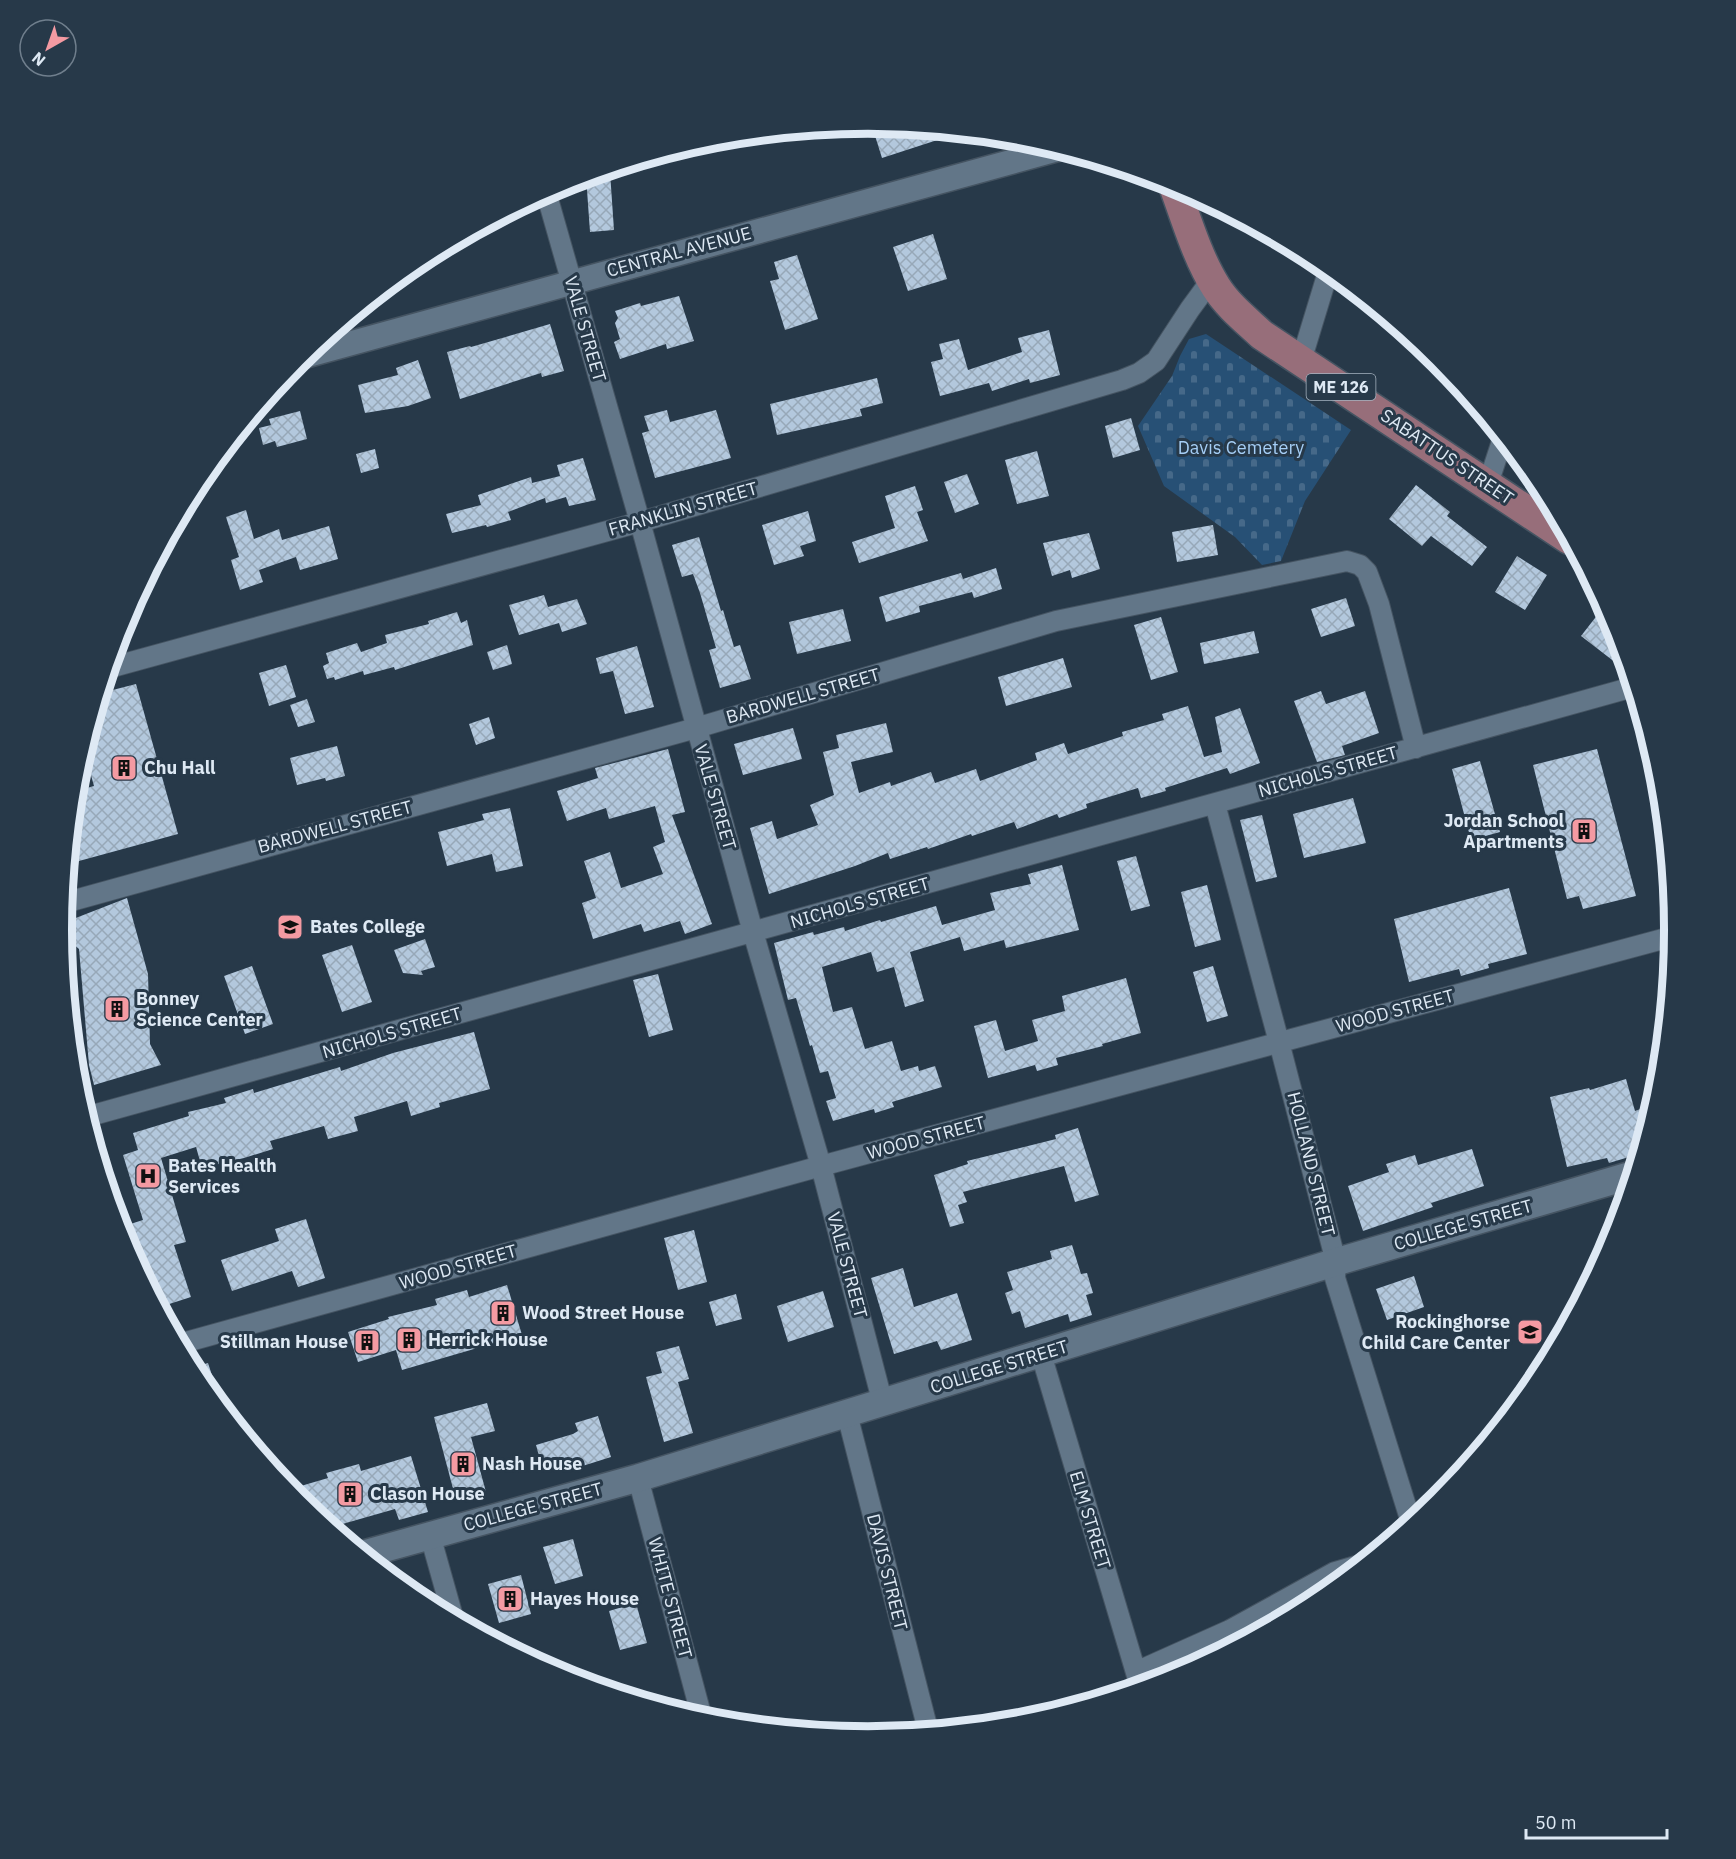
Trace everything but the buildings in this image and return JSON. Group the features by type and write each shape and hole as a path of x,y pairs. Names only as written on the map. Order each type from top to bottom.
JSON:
{"main road":[{"name":"SABATTUS STREET","path":"1179,197 1212,279 1230,306 1262,334 1301,361 1556,530"},
{"name":"COLLEGE STREET","path":"372,1552 638,1478 1336,1262 1624,1177"}],"street":[{"name":"CENTRAL AVENUE","path":"322,351 1040,153"},
{"name":"VALE STREET","path":"548,201 753,932 821,1166 883,1404"},
{"name":"FRANKLIN STREET","path":"117,666 640,522 1122,380 1139,373 1156,361 1212,279"},
{"path":"1301,361 1326,279"},
{"path":"1488,484 1500,446"},
{"name":"BARDWELL STREET","path":"73,900 696,728 1056,621 1347,561 1360,565 1367,572 1379,604 1416,748"},
{"name":"NICHOLS STREET","path":"94,1115 1627,689"},
{"name":"HOLLAND STREET","path":"1215,804 1336,1262 1335,1278 1408,1513"},
{"name":"WOOD STREET","path":"188,1342 821,1166 1664,939"},
{"name":"ELM STREET","path":"1041,1354 1138,1678"},
{"name":"DAVIS STREET","path":"847,1414 926,1723"},
{"name":"WHITE STREET","path":"638,1478 699,1707"},
{"path":"430,1535 450,1606"},
{"path":"1145,1675 1339,1571"}],"green space":[{"name":"Davis Cemetery","path":"1206,334 1351,430 1305,501 1281,561 1262,565 1235,537 1164,486 1138,426 1172,376 1189,339"}],"place":[{"name":"Chu Hall","path":"124,768"},
{"name":"Jordan School Apartments","path":"1584,831"},
{"name":"Bates College","path":"290,927"},
{"name":"Bonney Science Center","path":"117,1009"},
{"name":"Bates Health Services","path":"148,1176"},
{"name":"Wood Street House","path":"503,1313"},
{"name":"Rockinghorse Child Care Center","path":"1530,1332"},
{"name":"Herrick House","path":"409,1340"},
{"name":"Stillman House","path":"367,1342"},
{"name":"Nash House","path":"463,1464"},
{"name":"Clason House","path":"350,1494"},
{"name":"Hayes House","path":"510,1599"}]}
